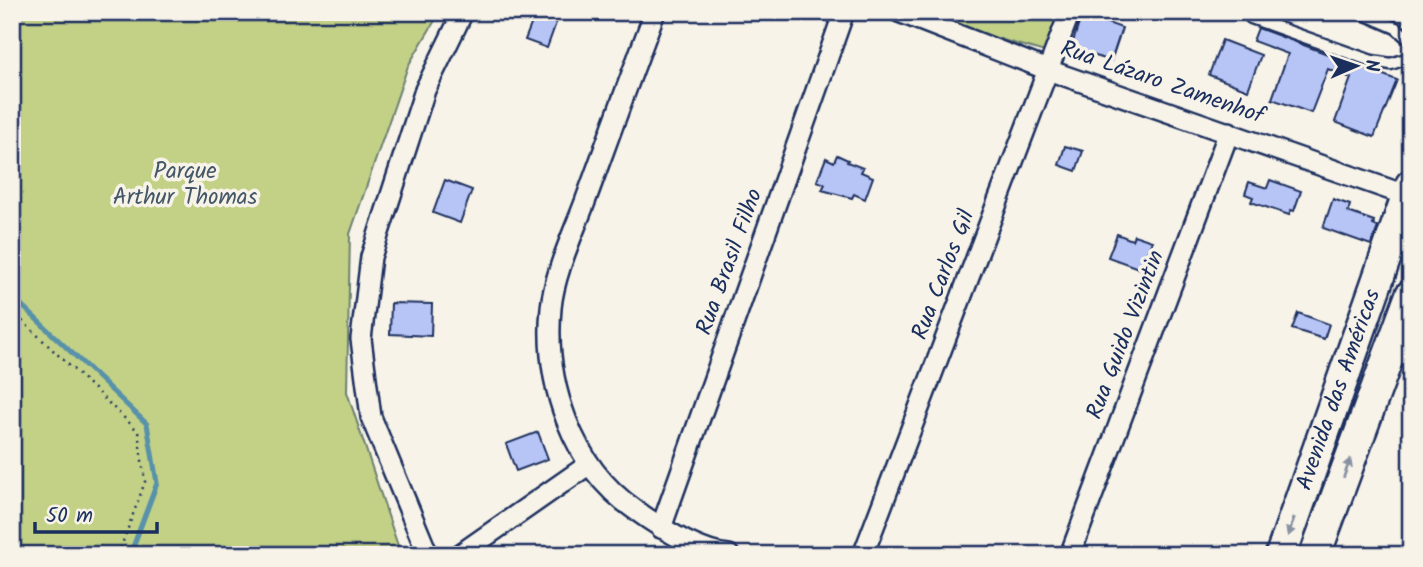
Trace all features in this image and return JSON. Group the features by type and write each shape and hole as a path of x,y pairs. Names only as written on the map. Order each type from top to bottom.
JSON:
{"main road":[{"name":"Avenida das Américas","path":"1281,555 1409,192"},
{"name":"Avenida das Américas","path":"1315,555 1411,295"}],"street":[{"path":"428,555 371,417 361,339 375,244 425,90 463,12"},
{"path":"655,12 564,257 551,306 550,350 562,409 588,465 614,496 661,528 718,554 729,555"},
{"name":"Rua Brasil Filho","path":"661,528 845,12"},
{"name":"Rua Lázaro Zamenhof","path":"899,12 932,18 1048,70 1409,192"},
{"name":"Rua Carlos Gil","path":"863,555 1070,12"},
{"name":"Rua Guido Vizintin","path":"1070,555 1229,132"},
{"path":"459,555 588,465"}],"lane":[{"path":"1246,12 1251,18 1372,61 1391,64 1411,57"},
{"path":"1359,12 1396,28 1411,40"}],"path":[{"path":"12,311 138,431 145,482 118,555"}],"green space":[{"name":"Parque Arthur Thomas","path":"12,12 440,12 408,66 350,234 347,392 401,555 12,555"},
{"path":"940,12 1058,12 1045,52 936,21"}],"building":[{"path":"536,12 560,12 547,48 525,40"},
{"path":"1082,14 1122,28 1111,61 1071,48"},
{"path":"1258,28 1397,80 1374,137 1335,122 1351,78 1328,69 1311,113 1272,99 1288,54 1253,41"},
{"path":"1222,40 1261,55 1248,90 1209,75"},
{"path":"1065,146 1083,151 1076,171 1059,165"},
{"path":"837,155 863,168 861,172 873,177 865,199 854,194 852,198 822,190 825,184 817,181 826,158 834,162"},
{"path":"445,180 472,190 460,223 433,213"},
{"path":"1270,180 1301,191 1294,211 1291,210 1289,215 1251,202 1253,197 1245,194 1249,182 1267,188"},
{"path":"1333,199 1350,205 1348,212 1374,221 1373,225 1378,227 1371,245 1323,228"},
{"path":"1117,234 1132,240 1134,235 1152,241 1141,269 1108,257"},
{"path":"391,303 432,304 431,336 390,334"},
{"path":"1298,313 1329,324 1324,339 1292,329"},
{"path":"538,432 548,459 516,471 506,444"}],"waterway":[{"path":"12,296 147,424 157,483 130,555"}]}
